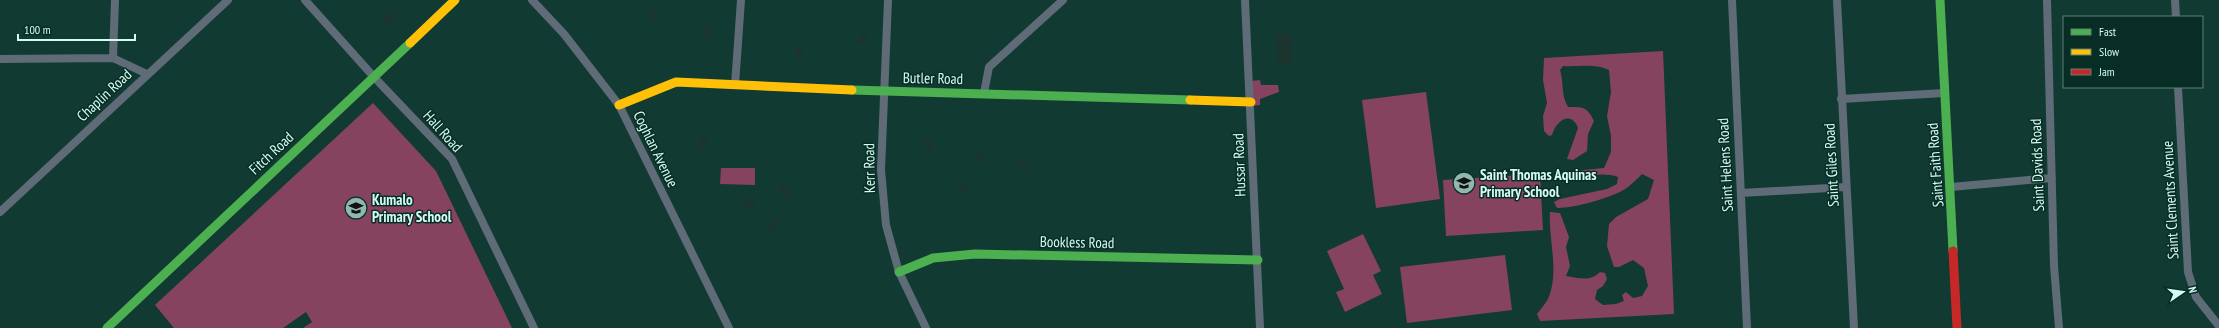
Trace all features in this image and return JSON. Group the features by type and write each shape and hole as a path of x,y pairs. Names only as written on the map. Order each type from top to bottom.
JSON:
{"street":[{"path":"113,58 115,0"},
{"name":"Chaplin Road","path":"0,212 228,0"},
{"name":"Hall Road","path":"305,0 373,76 452,159 534,328"},
{"name":"Fitch Road","path":"107,328 455,0"},
{"name":"Coghlan Avenue","path":"532,0 564,34 619,105 729,328"},
{"path":"735,85 741,0"},
{"name":"Kerr Road","path":"888,0 881,170 886,225 899,272 926,328"},
{"path":"984,94 989,67 1063,0"},
{"name":"Hussar Road","path":"1245,0 1251,102 1260,328"},
{"name":"Saint Helens Road","path":"1732,0 1747,328"},
{"name":"Saint Giles Road","path":"1837,0 1854,328"},
{"name":"Saint Faith Road","path":"1940,0 1944,93 1951,187 1957,328"},
{"name":"Saint Davids Road","path":"2047,0 2054,266 2060,328"},
{"path":"2175,0 2176,16"},
{"path":"0,59 113,58 147,74"},
{"name":"Butler Road","path":"619,105 676,82 885,91 1251,102"},
{"name":"Saint Clements Avenue","path":"2178,88 2188,272 2196,296 2219,326"},
{"path":"1841,99 1944,93"},
{"path":"1951,187 2052,178"},
{"path":"1741,193 1846,187"},
{"name":"Bookless Road","path":"899,272 933,258 975,254 1258,260"}],"shaded area":[{"path":"1663,51 1674,314 1540,321 1537,314 1548,299 1553,278 1550,212 1560,213 1569,237 1566,247 1570,266 1566,276 1588,278 1600,272 1605,273 1607,279 1603,286 1597,290 1595,299 1603,305 1616,304 1624,301 1622,295 1626,292 1633,298 1642,296 1648,286 1644,268 1633,260 1619,267 1614,267 1607,246 1609,224 1616,217 1648,199 1654,180 1642,174 1622,191 1605,198 1565,208 1557,208 1554,202 1560,199 1607,189 1617,184 1618,177 1603,174 1555,179 1558,173 1604,168 1611,152 1611,136 1607,116 1611,92 1609,70 1586,66 1563,66 1560,70 1563,94 1568,107 1584,108 1589,112 1594,121 1588,134 1587,151 1573,160 1567,159 1578,128 1572,120 1568,119 1557,125 1552,135 1549,136 1544,131 1543,116 1547,103 1543,80 1544,58"},
{"path":"1260,80 1261,85 1278,85 1279,92 1260,99 1260,105 1252,106 1251,81"},
{"path":"1426,92 1440,199 1376,208 1362,100"},
{"name":"Kumalo Primary School","path":"373,103 436,171 512,328 303,328 312,322 306,312 283,328 174,328 155,305"},
{"path":"721,168 755,168 755,185 720,184"},
{"path":"1540,174 1543,230 1446,236 1443,180"},
{"path":"1363,234 1381,271 1373,275 1382,294 1345,312 1336,292 1344,289 1327,251"},
{"path":"1505,255 1512,310 1407,323 1400,267"}],"water":[{"path":"657,9 659,21 653,22 651,10"},
{"path":"392,12 397,15 389,25 384,22 384,19"},
{"path":"706,26 712,26 712,38 706,38"},
{"path":"863,31 868,35 861,45 856,42"},
{"path":"1290,34 1292,64 1278,65 1276,35"},
{"path":"796,48 802,48 801,60 795,60"},
{"path":"701,137 707,137 706,150 700,150"},
{"path":"930,138 933,150 927,152 924,140"},
{"path":"976,151 983,151 983,163 977,163"},
{"path":"1017,162 1029,163 1028,169 1016,168"},
{"path":"784,185 791,195 786,198 779,188"},
{"path":"957,185 969,185 969,192 957,191"},
{"path":"747,200 755,201 757,204 749,209 744,208 743,203"},
{"path":"775,219 780,222 774,232 768,229"}],"traffic: fast":[{"path":"1940,0 1953,251"},
{"path":"107,328 410,43"},
{"path":"852,90 1190,100"},
{"path":"899,272 933,258 975,254 1258,260"}],"traffic: slow":[{"path":"410,43 455,0"},
{"path":"619,105 676,82 852,90"},
{"path":"1190,100 1251,102"}],"traffic: jam":[{"path":"1953,251 1957,328"}],"place":[{"name":"Saint Thomas Aquinas Primary School","path":"1464,183"},
{"name":"Kumalo Primary School","path":"356,208"}]}
